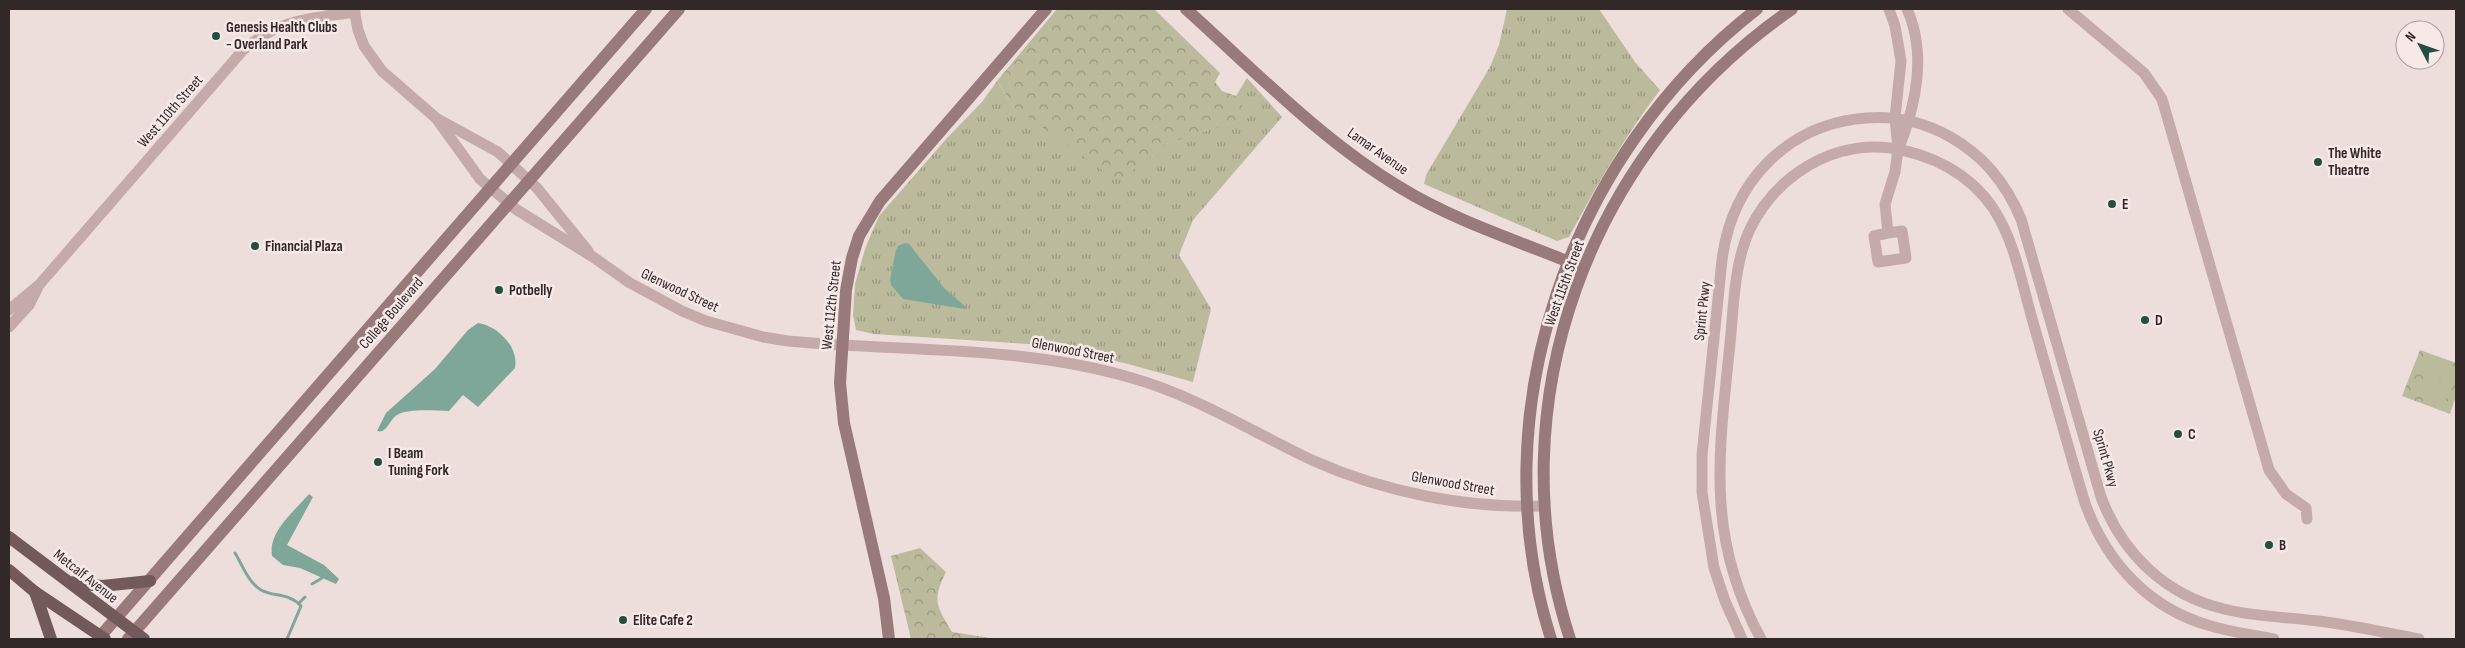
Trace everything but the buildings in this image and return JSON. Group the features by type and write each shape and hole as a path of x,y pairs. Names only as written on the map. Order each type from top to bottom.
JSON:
{"main road":[{"name":"Metcalf Avenue","path":"9,537 69,582 135,637"},
{"path":"9,570 35,592 102,638"},
{"path":"69,582 102,586 150,581"},
{"path":"35,592 51,639"}],"street":[{"name":"College Boulevard","path":"102,638 646,9"},
{"name":"College Boulevard","path":"135,637 509,202 679,9"},
{"name":"West 112th Street","path":"889,639 884,598 844,423 840,384 846,290 852,258 859,236 871,214 892,186 1046,9"},
{"name":"Lamar Avenue","path":"1186,9 1318,127 1379,174 1450,213 1584,268"},
{"name":"West 115th Street","path":"1551,639 1534,572 1526,506 1526,444 1532,388 1550,313 1568,262 1599,195 1650,116 1695,64 1757,9"},
{"name":"West 115th Street","path":"1570,639 1556,589 1544,506 1544,443 1551,388 1563,331 1584,268 1624,188 1647,151 1676,112 1731,55 1792,9"},
{"path":"1888,9 1895,26 1901,61 1896,118 1898,149 1895,172 1885,204 1888,234"},
{"path":"1898,149 1910,120 1917,78 1918,53 1914,26 1908,9"},
{"path":"2068,9 2144,73 2162,99 2269,470 2286,494 2306,508 2307,520"},
{"name":"Glenwood Street","path":"354,10 361,38 375,62 436,118 480,179 517,210 650,295 706,321 763,337 842,346 1023,356 1098,369 1168,391 1348,475 1451,500 1482,504 1544,506"},
{"name":"West 110th Street","path":"9,310 38,285 244,49 260,36 280,25 354,10"},
{"name":"Sprint Pkwy","path":"1742,639 1725,601 1714,568 1702,492 1702,455 1722,260 1728,230 1738,204 1752,180 1771,158 1792,142 1814,130 1838,121 1865,117 1910,120 1940,130 1969,148 1991,168 2015,204 2026,235 2104,503 2120,537 2142,565 2174,590 2214,607 2236,612 2319,621 2419,639"},
{"name":"Glenwood Street","path":"436,118 498,152 529,181 593,257"},
{"name":"Sprint Pkwy","path":"1761,639 1745,607 1729,559 1719,489 1722,417 1741,252 1751,226 1768,200 1802,169 1826,157 1855,149 1883,147 1932,158 1964,178 1984,196 2002,224 2015,258 2085,503 2102,542 2119,566 2149,595 2182,615 2210,626 2274,639"},
{"name":"West 110th Street","path":"9,327 29,305 38,285"}],"green space":[{"path":"1057,9 1154,9 1220,73 1215,82 1222,91 1236,96 1250,117 1166,144 1152,157 1125,176 1115,179 1013,106 997,81"},
{"path":"1507,9 1599,9 1635,62 1660,90 1612,162 1569,237 1557,241 1424,184 1426,175 1490,67 1499,45"},
{"path":"1247,78 1282,117 1193,220 1179,255 1211,309 1193,382 1128,364 1045,345 874,334 856,330 853,315 855,284 866,246 879,216 947,138 982,102 997,81 1013,106 1152,157 1165,144 1249,117 1236,96"},
{"path":"2420,350 2456,363 2456,396 2450,414 2402,396"},
{"path":"2425,356 2456,367 2451,382 2419,371"},
{"path":"2416,378 2449,390 2443,405 2411,393"},
{"path":"920,548 946,572 939,589 938,602 939,609 952,632 997,639 911,639 891,556"}],"shaded area":[{"path":"905,243 909,244 944,288 966,307 965,309 903,299 891,285 890,280 896,250 898,246"},
{"path":"478,323 493,328 506,339 514,353 515,368 478,407 463,395 449,411 408,411 394,417 386,429 377,431 386,413 435,369 468,330"},
{"path":"309,494 313,497 287,545 324,565 339,579 336,584 300,568 283,565 272,556 274,538 278,530"}],"waterway":[{"path":"235,553 256,587 266,592 292,599 301,606 287,639"},
{"path":"312,584 322,578"},
{"path":"299,603 305,597"}],"place":[{"name":"Genesis Health Clubs - Overland Park","path":"216,36"},
{"name":"The White Theatre","path":"2318,162"},
{"name":"E","path":"2112,204"},
{"name":"Financial Plaza","path":"255,246"},
{"name":"Potbelly","path":"499,290"},
{"name":"D","path":"2145,320"},
{"name":"C","path":"2178,434"},
{"name":"I Beam Tuning Fork","path":"378,462"},
{"name":"B","path":"2269,545"},
{"name":"Elite Cafe 2","path":"623,620"}]}
